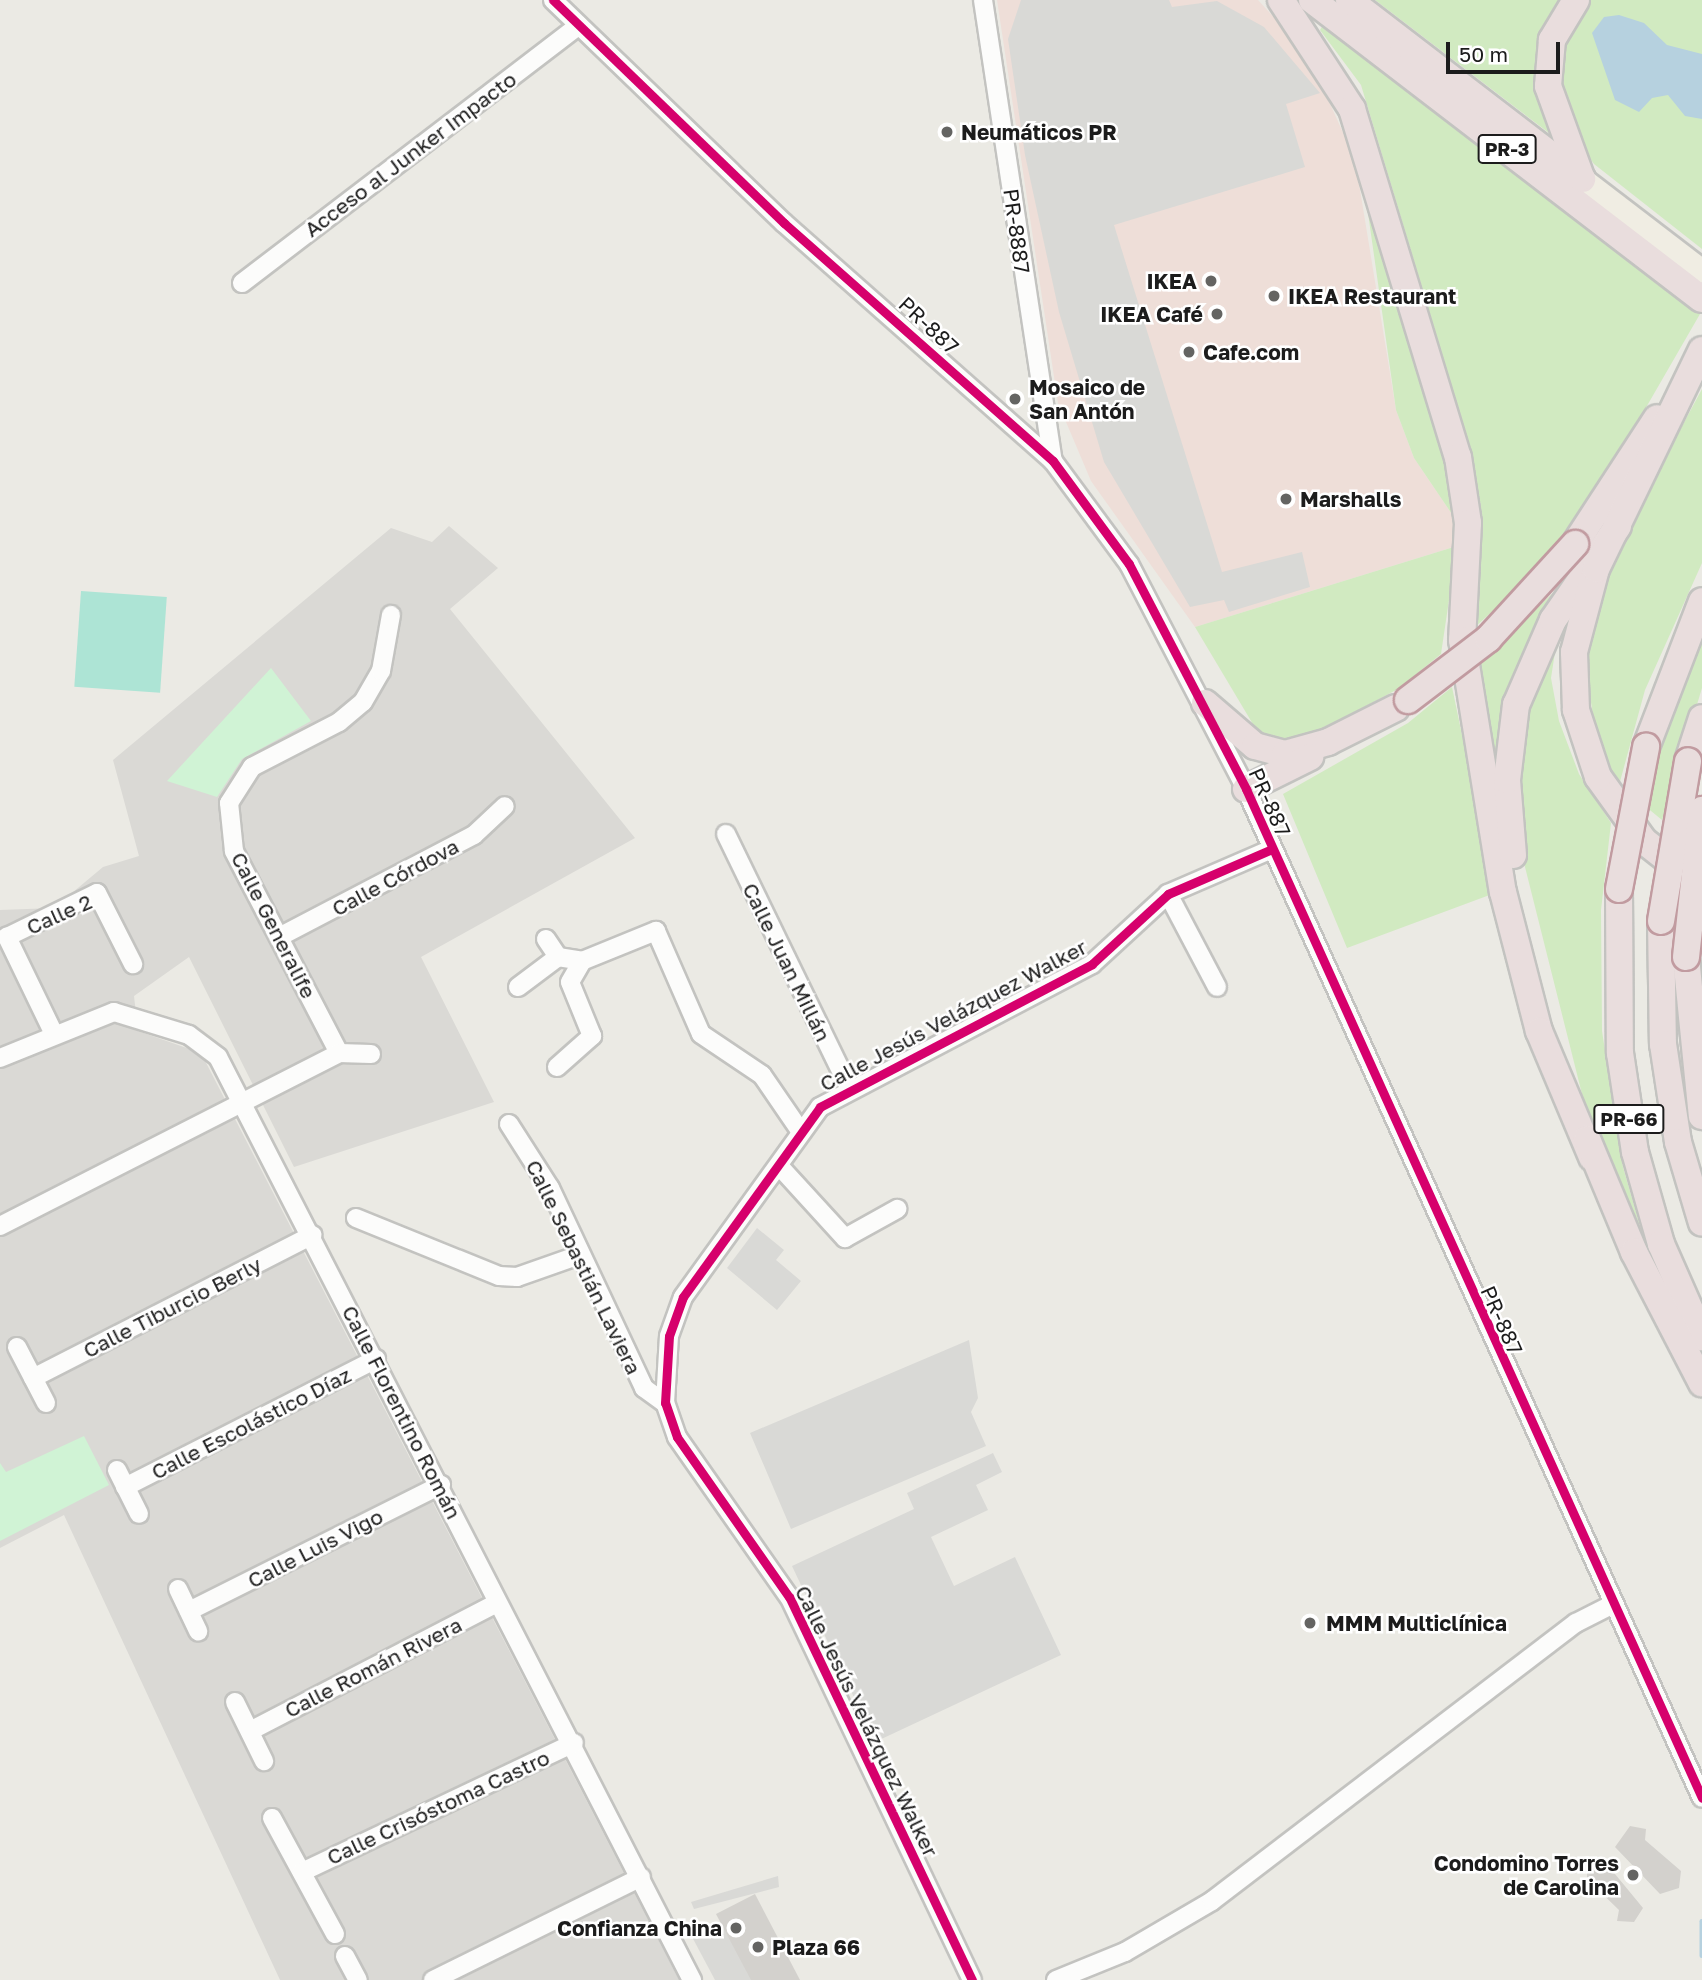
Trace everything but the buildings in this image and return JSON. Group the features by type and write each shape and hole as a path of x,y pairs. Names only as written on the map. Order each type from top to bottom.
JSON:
{"highway":[{"path":"1281,0 1352,109 1458,457 1468,523 1462,640 1503,892 1539,1031 1592,1157 1702,1383"},
{"name":"PR-3","path":"1312,0 1702,299"},
{"name":"PR-3","path":"1349,0 1581,179"},
{"path":"1576,0 1552,40 1548,86 1581,179"},
{"path":"1700,354 1618,526 1579,622 1574,680 1579,723 1613,803 1644,841 1702,884"},
{"path":"1246,789 1402,704 1488,639 1575,544 1700,354"},
{"path":"1592,1157 1519,889 1508,759 1516,705 1537,650 1580,573 1618,526"},
{"name":"PR-66","path":"1702,601 1646,747 1619,889 1617,1015 1635,1153 1661,1244 1702,1336"},
{"path":"1205,703 1255,746 1285,754 1328,742 1402,704"},
{"name":"PR-66","path":"1702,718 1688,761 1661,922 1662,1044 1678,1142 1702,1223"},
{"path":"1702,810 1686,957 1702,1116"}],"main road":[{"name":"PR-3","path":"1581,179 1702,271"}],"street":[{"name":"PR-887","path":"553,0 784,223 1054,461 1150,596 1246,789 1611,1605 1702,1798"},
{"name":"PR-8887","path":"983,0 1054,461"},
{"name":"Acceso al Junker Impacto","path":"242,283 579,25"},
{"name":"Calle Generalife","path":"339,1053 234,851 229,803 252,767 340,722 363,702 380,671 391,615"},
{"name":"Calle Córdova","path":"279,937 474,835 505,806"},
{"name":"Calle Juan Millán","path":"726,834 850,1089"},
{"name":"Calle Jesús Velázquez Walker","path":"972,1980 789,1597 677,1437 665,1403 669,1336 683,1297 781,1168 799,1129 850,1089 1092,964 1168,894 1272,849"},
{"name":"Calle 2","path":"53,1032 7,937 97,893 133,964"},
{"path":"1168,894 1217,987"},
{"path":"518,987 558,957 582,961 656,931 701,1034 762,1076 799,1129"},
{"path":"546,939 558,957"},
{"path":"557,1067 592,1036 570,982 582,961"},
{"name":"Calle Florentino Román","path":"0,1058 53,1032 114,1012 189,1035 218,1057 442,1485 495,1604 574,1743 692,1980"},
{"path":"0,1226 339,1053 371,1054"},
{"name":"Calle Sebastián Laviera","path":"509,1124 550,1188 577,1256 644,1388 665,1403"},
{"path":"781,1168 845,1238 897,1209"},
{"path":"356,1217 480,1273 517,1277 577,1256"},
{"name":"Calle Tiburcio Berly","path":"33,1378 312,1235"},
{"path":"17,1347 46,1403"},
{"name":"Calle Escolástico Díaz","path":"125,1487 376,1359"},
{"path":"117,1470 138,1514"},
{"name":"Calle Luis Vigo","path":"189,1611 442,1485"},
{"path":"178,1589 198,1631"},
{"name":"Calle Román Rivera","path":"250,1731 495,1604"},
{"path":"1056,1980 1125,1952 1212,1901 1576,1623 1611,1605"},
{"path":"235,1702 264,1761"},
{"name":"Calle Crisóstoma Castro","path":"302,1872 574,1743"},
{"path":"272,1818 335,1934"},
{"path":"433,1980 641,1877"},
{"path":"345,1956 358,1980"}],"shaded area":[{"path":"997,0 1258,0 1307,53 1355,159 1396,410 1414,458 1458,523 1457,546 1195,627 1091,481 1058,403"},
{"path":"1021,0 1169,0 1172,7 1217,1 1264,27 1320,93 1286,104 1305,167 1114,225 1222,572 1302,552 1310,587 1229,612 1224,600 1190,607 1104,462 1059,312 1025,155 1008,39"},
{"path":"449,526 498,568 450,609 635,838 421,957 494,1102 294,1167 189,957 134,996 138,1031 201,1053 679,1980 280,1980 64,1515 0,1548 0,910 54,908 103,867 139,856 113,760 391,528 432,542"},
{"path":"757,1228 784,1250 776,1260 801,1281 777,1310 727,1268"},
{"path":"969,1340 978,1398 971,1412 986,1446 791,1529 750,1433"},
{"path":"993,1453 1002,1472 976,1485 988,1510 931,1537 954,1586 1015,1557 1061,1655 875,1742 792,1566 914,1509 907,1493"},
{"path":"778,1876 779,1887 694,1909 691,1902"},
{"path":"727,1920 757,1980 715,1980 691,1935"}],"green space":[{"path":"1375,0 1564,0 1551,133 1549,133"},
{"path":"1588,0 1702,0 1702,249 1594,164 1568,130 1555,58"},
{"path":"1323,25 1700,314 1588,508 1544,564 1473,629 1481,507 1470,447 1361,85 1320,30"},
{"path":"1329,73 1450,469 1458,523 1414,458 1396,410 1367,206"},
{"path":"1702,389 1702,563 1645,690 1618,789 1596,735 1584,657 1603,573"},
{"path":"1457,546 1441,654 1398,689 1293,745 1260,736 1195,627"},
{"path":"1559,587 1509,694 1500,791 1478,665"},
{"path":"81,591 167,597 160,693 74,687"},
{"path":"1702,622 1702,688 1662,820 1645,806 1660,740"},
{"path":"1556,646 1551,678 1559,721 1579,774 1611,823 1601,910 1602,1031 1623,1167 1649,1257 1586,1110 1520,847 1519,746 1534,683"},
{"path":"271,668 311,721 242,759 217,797 167,781"},
{"path":"1452,687 1495,893 1347,948 1283,794 1408,723"},
{"path":"84,1436 109,1485 0,1541 0,1463 6,1472"}],"water":[{"path":"1619,15 1644,23 1667,45 1702,54 1702,119 1685,116 1668,95 1652,98 1639,112 1615,100 1592,33 1604,17"}],"waterway":[{"path":"1702,1921 1702,1955"}],"cycle path":[{"path":"553,0 784,223 1053,461 1129,564 1246,789 1702,1798"},
{"path":"972,1980 789,1597 677,1437 665,1403 669,1336 683,1297 820,1107 1092,964 1168,894 1272,849"}],"place":[{"name":"Neumáticos PR","path":"947,132"},
{"name":"IKEA","path":"1211,281"},
{"name":"IKEA Restaurant","path":"1274,296"},
{"name":"IKEA Café","path":"1217,314"},
{"name":"Cafe.com","path":"1189,352"},
{"name":"Mosaico de San Antón","path":"1015,399"},
{"name":"Marshalls","path":"1286,499"},
{"name":"MMM Multiclínica","path":"1310,1623"},
{"name":"Condomino Torres de Carolina","path":"1633,1875"},
{"name":"Confianza China","path":"736,1928"},
{"name":"Plaza 66","path":"758,1947"}]}
